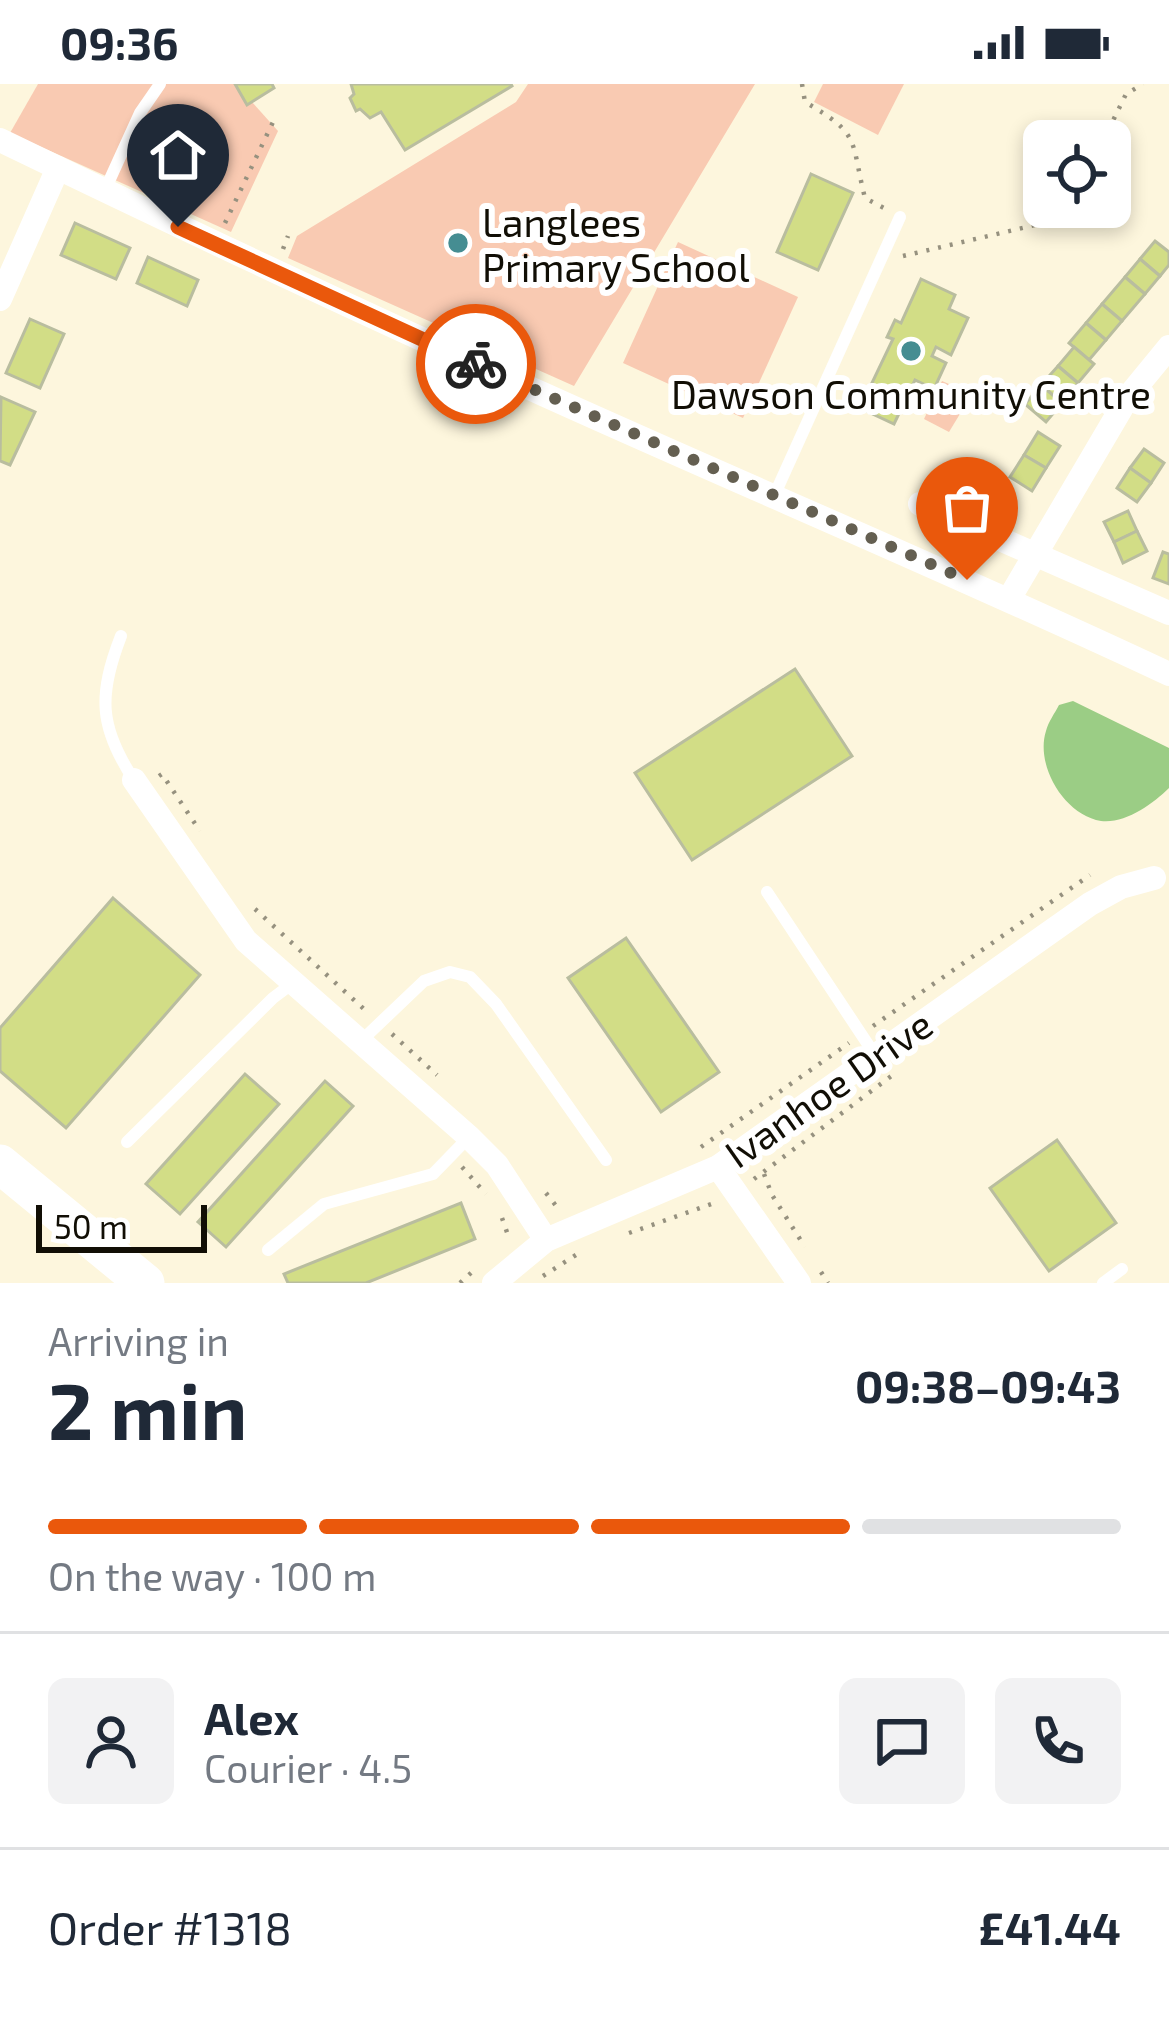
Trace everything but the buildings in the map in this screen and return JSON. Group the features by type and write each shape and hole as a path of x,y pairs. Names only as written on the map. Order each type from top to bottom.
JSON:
{"main road":[{"path":"0,1164 145,1283"}],"street":[{"path":"0,140 215,244 1169,674"},
{"path":"0,299 58,168"},
{"path":"1009,599 1128,397 1169,347"},
{"path":"920,504 1169,613"},
{"path":"137,784 246,941 294,983 370,1032 497,1165 538,1230"},
{"name":"Ivanhoe Drive","path":"485,1275 538,1230 718,1166 868,1045 1090,904 1121,887 1154,878"},
{"path":"718,1166 808,1274"}],"lane":[{"path":"104,191 140,113 160,84"},
{"path":"774,496 900,217"},
{"path":"121,636 109,667 105,720 115,751 137,784"},
{"path":"767,892 868,1045"},
{"path":"370,1032 424,981 450,972 470,977 496,1004 606,1160"},
{"path":"128,1142 273,998 294,983"},
{"path":"268,1250 324,1204 433,1174 469,1137"},
{"path":"1103,1283 1122,1269"}],"path":[{"path":"802,84 806,102 842,123 854,140 865,198 900,217"},
{"path":"1113,120 1126,94 1143,84"},
{"path":"215,244 272,122"},
{"path":"880,261 1023,228"},
{"path":"137,784 162,774 210,845"},
{"path":"692,1153 868,1045 1092,874"},
{"path":"245,898 370,1032 443,1081"},
{"path":"764,1174 806,1248"},
{"path":"509,1238 538,1230 557,1207 536,1180"},
{"path":"808,1274 828,1283"},
{"path":"460,1283 485,1275"}],"shaded area":[{"path":"38,84 236,84 278,131 231,232 10,133"},
{"path":"528,84 755,84 574,386 288,258 297,236 516,102"},
{"path":"823,84 904,84 878,135 814,102"},
{"path":"678,242 798,297 743,418 623,363"},
{"path":"942,381 972,394 949,432 924,419"},
{"path":"1073,701 1169,748 1169,788 1120,819 1101,821 1075,809 1049,773 1044,744 1059,705"}],"way so far":[{"path":"476,364 967,580"}],"place":[{"name":"Langlees Primary School","path":"458,243"},
{"name":"Dawson Community Centre","path":"911,351"}],"route":[{"path":"178,227 476,364"}]}
